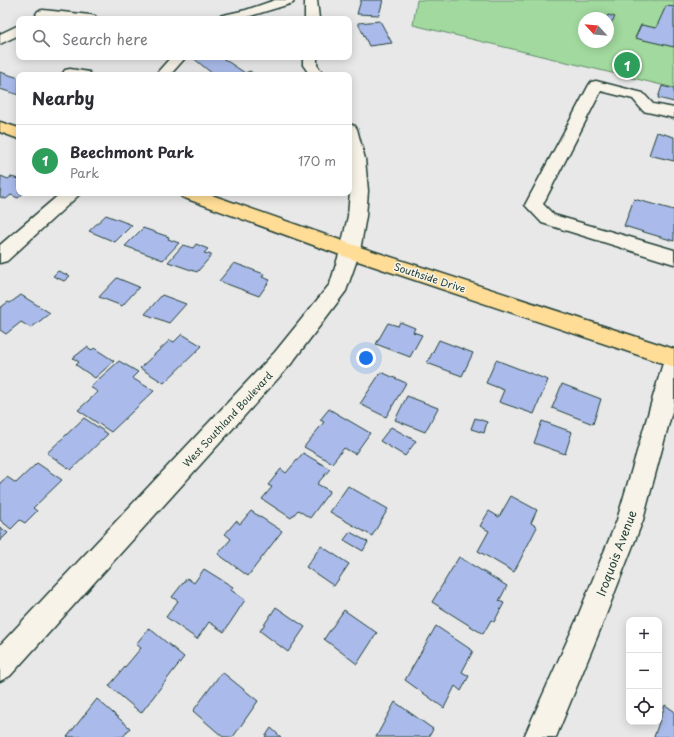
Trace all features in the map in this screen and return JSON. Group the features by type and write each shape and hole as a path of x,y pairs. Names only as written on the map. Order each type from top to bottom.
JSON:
{"main road":[{"path":"0,127 16,133"},
{"name":"Southside Drive","path":"196,196 350,251 674,358"}],"street":[{"path":"237,16 288,0"},
{"path":"311,0 312,16"},
{"path":"37,13 64,16"},
{"path":"0,40 16,30"},
{"path":"165,72 176,60"},
{"path":"301,60 312,66"},
{"path":"674,113 648,108 638,96 596,85 534,205 548,219 674,257"},
{"name":"West Southland Boulevard","path":"0,666 283,358 338,286 350,251 357,216 359,191 357,159 352,140"},
{"path":"0,256 69,196"},
{"name":"Iroquois Avenue","path":"540,737 586,630 630,520 674,363"}],"green space":[{"path":"417,0 674,0 674,88 413,25"}],"building":[{"path":"361,0 383,0 379,15 357,14"},
{"path":"666,6 674,7 674,47 635,38 641,25 656,28"},
{"path":"380,21 392,43 369,46 358,23"},
{"path":"196,60 226,60 244,72 210,72"},
{"path":"0,72 16,77 16,94 0,89"},
{"path":"662,86 674,89 674,102 658,98"},
{"path":"657,132 674,137 674,161 649,155"},
{"path":"1,176 8,179 11,177 16,178 16,196 20,196 18,198 11,195 6,199 0,197"},
{"path":"634,199 674,210 674,241 624,226"},
{"path":"106,215 132,225 115,242 89,231"},
{"path":"143,228 169,237 168,239 179,243 163,260 125,246"},
{"path":"196,244 208,249 204,253 212,255 197,272 168,262 183,245 193,248"},
{"path":"234,263 264,274 262,277 270,280 259,296 219,281"},
{"path":"58,271 70,276 64,281 53,276"},
{"path":"117,278 139,287 122,306 99,297"},
{"path":"21,295 50,313 31,328 21,322 6,334 0,330 0,308"},
{"path":"162,295 186,304 169,323 145,314"},
{"path":"400,322 415,328 413,332 422,335 410,357 376,344 388,323 398,326"},
{"path":"182,334 202,346 164,383 140,368 170,340 174,342"},
{"path":"439,340 473,353 462,376 427,363"},
{"path":"87,347 92,350 94,348 114,361 95,378 76,365 79,362 73,358"},
{"path":"496,360 548,380 534,414 499,402 504,390 486,383"},
{"path":"119,361 138,372 132,378 154,391 111,432 78,410 98,392 90,387"},
{"path":"381,372 406,383 386,417 360,404"},
{"path":"562,384 601,399 593,424 552,408"},
{"path":"407,396 438,408 425,432 395,420"},
{"path":"329,409 370,433 355,454 344,448 332,463 304,447 324,422 320,420"},
{"path":"84,418 108,434 71,470 47,453"},
{"path":"475,418 487,422 484,433 471,429"},
{"path":"542,421 572,432 565,454 534,443"},
{"path":"391,427 416,441 405,456 380,441"},
{"path":"303,453 330,469 317,484 330,491 310,518 298,510 291,518 262,499 272,487 268,485 281,469 286,473"},
{"path":"37,463 62,480 33,508 37,511 25,523 20,520 11,529 0,520 0,483 7,477 16,483"},
{"path":"348,486 388,509 372,536 330,512"},
{"path":"511,496 537,510 531,523 537,527 514,572 478,551 489,531 480,526 489,511 499,517"},
{"path":"251,511 282,531 248,576 218,554 231,539 225,534 236,521 240,524"},
{"path":"0,527 8,533 0,541"},
{"path":"350,532 368,542 363,551 344,540"},
{"path":"321,546 349,564 334,586 306,567"},
{"path":"459,557 507,586 499,601 504,603 494,622 491,620 483,634 432,602"},
{"path":"204,569 233,587 231,590 245,600 224,632 209,622 197,639 166,617 178,601 172,597 187,578 194,583"},
{"path":"276,607 305,627 288,652 260,631"},
{"path":"344,610 377,633 357,664 324,639"},
{"path":"436,626 473,651 462,672 469,676 461,691 455,686 444,708 405,680"},
{"path":"149,628 184,657 141,713 109,686 141,648 136,644"},
{"path":"222,672 258,701 233,737 223,737 193,711"},
{"path":"97,699 130,728 123,737 67,737"},
{"path":"395,702 433,729 429,737 376,737"},
{"path":"665,705 674,711 674,737 654,737 658,725 662,725 662,714"},
{"path":"271,728 281,737 265,737"}],"place":[{"name":"Beechmont Park","path":"627,65"}]}
